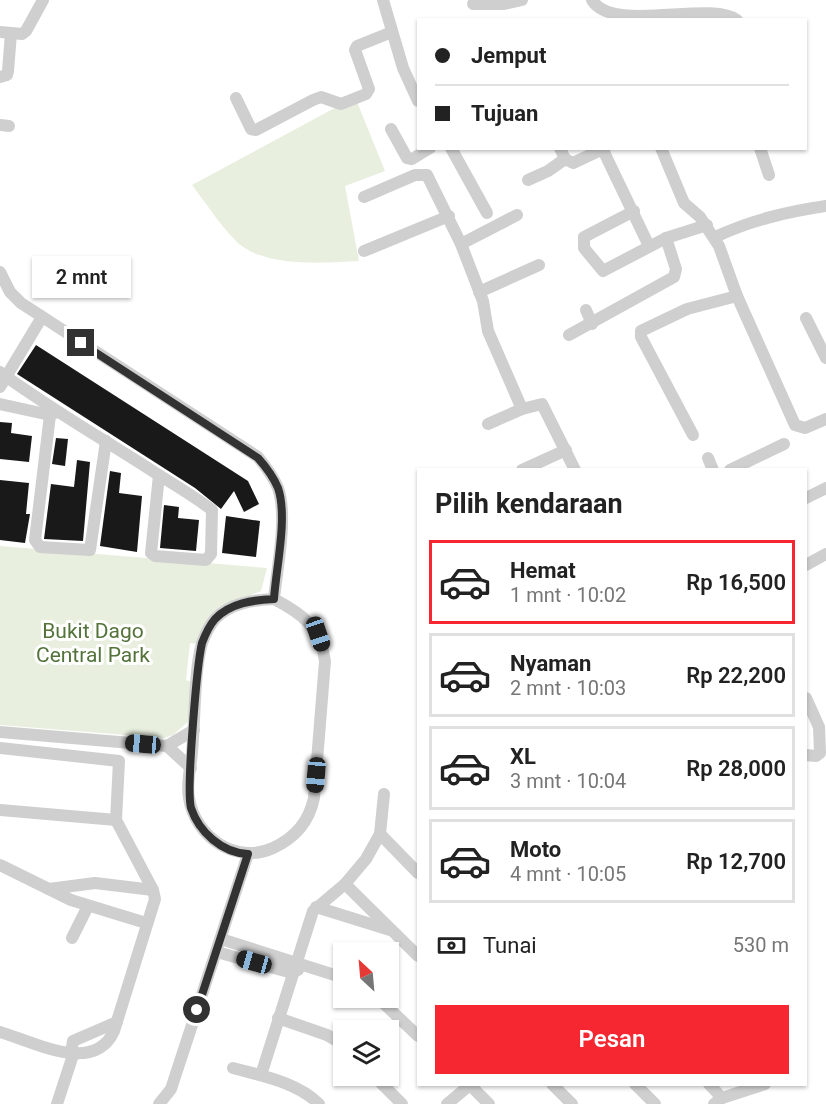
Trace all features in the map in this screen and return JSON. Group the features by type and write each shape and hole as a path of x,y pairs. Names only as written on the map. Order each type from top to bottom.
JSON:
{"street":[{"path":"0,77 7,75 8,71 6,33 26,31 43,0"},
{"path":"383,0 402,68 417,99"},
{"path":"473,4 522,0"},
{"path":"592,0 602,10 617,17 646,10 710,4 735,18"},
{"path":"236,99 251,129 256,130 314,100 321,98 341,104 366,94 369,89 355,50 357,46 392,32"},
{"path":"391,129 407,158 412,159 427,150"},
{"path":"452,150 487,213"},
{"path":"528,180 548,171 562,154 577,162 602,150"},
{"path":"604,150 649,246"},
{"path":"662,150 684,202 715,237 737,296 795,425 805,428 826,419"},
{"path":"761,150 769,175"},
{"path":"364,197 421,174 430,179 461,244 480,292 488,331 522,409"},
{"path":"715,237 748,222 776,213 826,206"},
{"path":"634,211 588,234 582,242 584,248 603,271 666,238 706,225"},
{"path":"461,244 517,215"},
{"path":"364,251 448,216"},
{"path":"569,335 674,277 676,269 666,238"},
{"path":"480,292 539,265"},
{"path":"0,272 15,299 258,458 271,473 278,490 281,507 274,599"},
{"path":"693,435 641,337 642,332 687,309 737,296"},
{"path":"586,310 592,324"},
{"path":"42,317 2,378 54,413 106,441 159,475 212,510 211,554 206,560 155,556 151,553 159,475"},
{"path":"806,318 826,358"},
{"path":"488,424 522,409 542,404 574,468"},
{"path":"0,405 54,413"},
{"path":"54,413 35,540 40,547 90,550 106,441"},
{"path":"734,468 784,444"},
{"path":"526,468 566,450"},
{"path":"807,498 826,488"},
{"path":"807,564 826,554"},
{"path":"274,599 299,612 311,623 324,649 325,661 312,810 296,834 272,848 248,854 236,854 223,847 198,824 188,796 194,730 202,645 207,630 215,618 228,610 254,600 274,599"},
{"path":"807,700 822,726 820,753 816,756 807,756"},
{"path":"0,732 167,746 194,730"},
{"path":"167,746 191,768"},
{"path":"0,748 117,759 120,764 116,820 153,890 155,899 117,1022 106,1045 96,1052 72,1054 0,1032"},
{"path":"261,1075 316,907 345,884 366,858 380,834 384,794"},
{"path":"0,810 116,820"},
{"path":"380,834 417,872"},
{"path":"159,1104 171,1089 248,854"},
{"path":"0,865 88,906 146,923"},
{"path":"49,889 95,883 153,890"},
{"path":"345,884 417,955"},
{"path":"72,938 88,906"},
{"path":"316,907 394,932"},
{"path":"221,939 297,967"},
{"path":"217,952 333,975"},
{"path":"389,1008 417,1035"},
{"path":"278,1018 333,1039"},
{"path":"57,1104 72,1054 73,1041 117,1022"},
{"path":"233,1068 261,1075 305,1092 319,1104"},
{"path":"384,1086 402,1104"},
{"path":"447,1104 469,1086"},
{"path":"471,1086 489,1104"},
{"path":"554,1086 572,1104"},
{"path":"637,1086 656,1104"},
{"path":"710,1086 718,1101 759,1086"}],"green space":[{"path":"355,97 385,171 345,186 359,261 294,262 260,255 246,249 224,227 192,185"},
{"name":"Bukit Dago Central Park","path":"0,546 267,568 261,591 238,600 198,644 190,643 186,680 192,682 189,721 173,735 164,738 0,725"}],"building":[{"path":"36,345 248,481 259,504 244,512 234,491 221,509 195,488 17,374"},
{"path":"0,422 12,423 11,433 32,436 29,462 0,459"},
{"path":"56,438 68,439 65,466 52,464"},
{"path":"77,460 90,462 83,541 44,539 51,484 74,487"},
{"path":"110,471 121,473 119,493 142,496 137,552 100,546"},
{"path":"0,480 29,483 26,514 30,514 25,543 0,540"},
{"path":"164,505 179,507 178,518 199,520 196,551 160,548"},
{"path":"226,516 260,521 256,557 222,553"}],"route":[{"path":"81,343 258,458 271,473 278,490 281,507 274,599 254,600 238,605 215,618 207,630 202,645 188,796 198,824 209,836 236,854 248,854 197,1010"}]}
